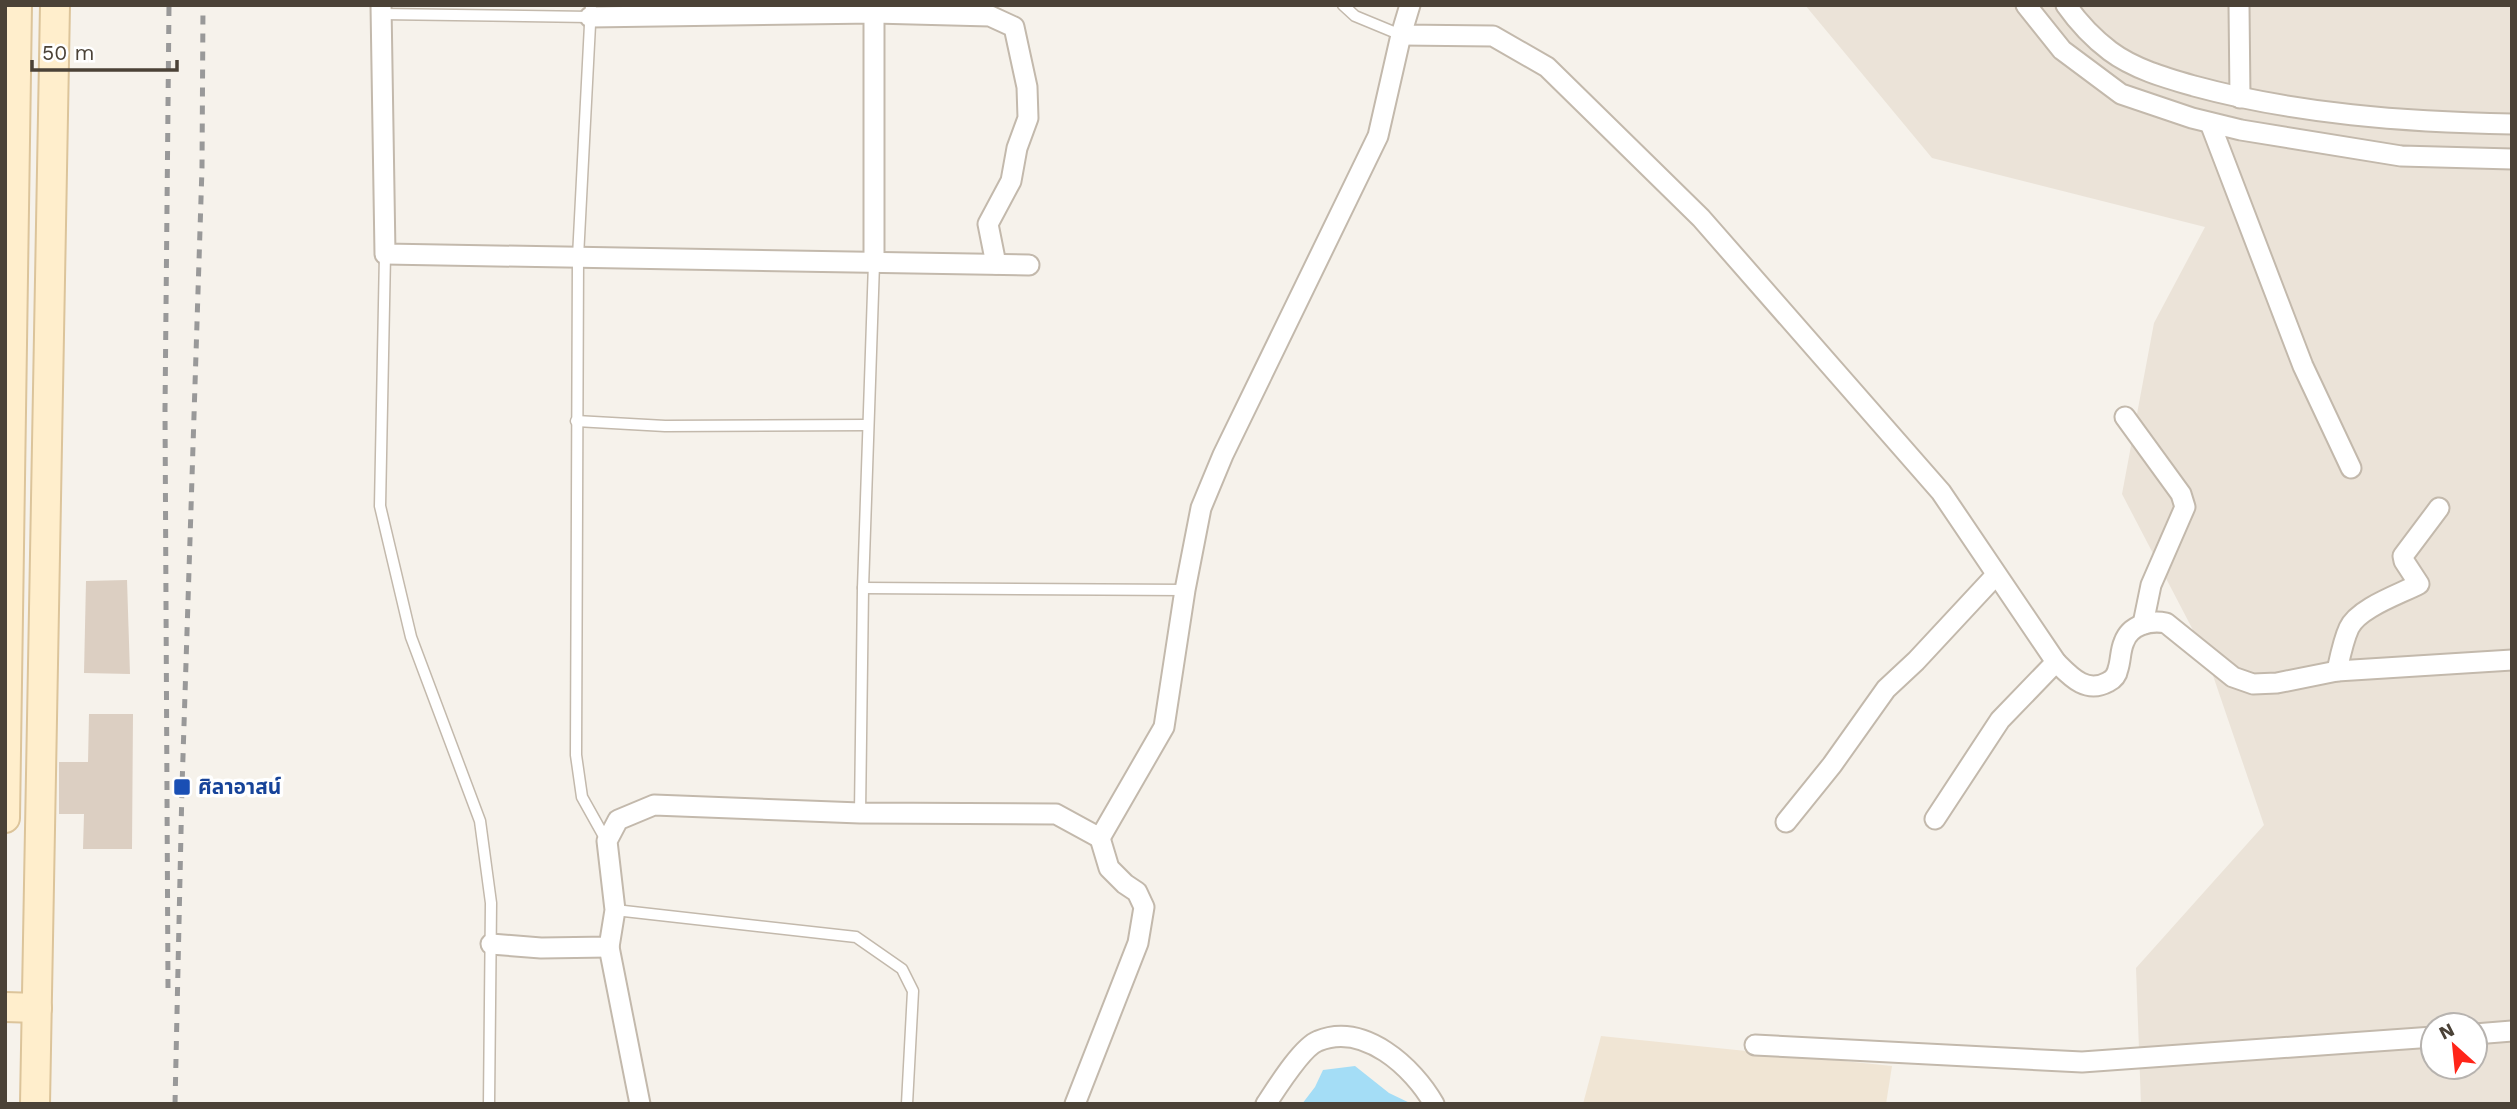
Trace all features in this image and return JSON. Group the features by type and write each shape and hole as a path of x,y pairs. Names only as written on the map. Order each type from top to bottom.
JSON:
{"main road":[{"path":"36,1104 55,5"},
{"path":"5,818 13,13"},
{"path":"5,1007 37,1008"}],"street":[{"path":"1100,838 1164,726 1201,508 1223,455 1378,136 1410,5"},
{"path":"2026,5 2062,50 2121,94 2210,123 2401,156 2512,159"},
{"path":"2066,5 2078,22 2112,52 2158,76 2240,98 2314,111 2434,123 2512,124"},
{"path":"2239,5 2240,98"},
{"path":"590,11 874,9 990,16 1014,27 1027,87 1028,118 1017,148 1012,181 988,224 996,264"},
{"path":"874,9 874,263"},
{"path":"381,10 385,254 1029,265"},
{"path":"1401,35 1493,36 1546,67 1701,218 1941,492 2056,662 2081,684 2101,686 2113,680 2118,671 2126,637 2143,624 2155,621 2166,623 2233,677 2253,684 2277,683 2337,671 2512,660"},
{"path":"2210,123 2303,366 2351,468"},
{"path":"2125,417 2181,494 2185,508 2151,585 2143,624"},
{"path":"2337,671 2353,620 2419,584 2403,556 2439,508"},
{"path":"1786,822 1832,765 1886,689 1916,661 1996,575"},
{"path":"1935,819 2000,720 2056,662"},
{"path":"640,1104 609,947 615,910 607,841 618,820 653,805 860,813 1056,814 1100,838 1109,868 1137,892 1144,906 1138,943 1075,1104"},
{"path":"491,944 541,948 609,947"},
{"path":"2489,1033 2512,1031"},
{"path":"1266,1104 1289,1070 1317,1041 1348,1035 1388,1052 1424,1087 1434,1104"},
{"path":"1755,1045 2082,1062 2419,1038"}],"lane":[{"path":"1343,5 1355,16 1401,35"},
{"path":"381,10 590,11 578,257 576,755 582,797 607,841"},
{"path":"385,254 380,506 411,637 480,821 491,903 489,1104"},
{"path":"860,813 867,425 874,263"},
{"path":"576,421 665,426 867,425"},
{"path":"863,588 1185,590"},
{"path":"615,910 856,937 902,969 913,990 907,1104"}],"shaded area":[{"path":"1805,5 2512,5 2512,1104 2141,1104 2136,968 2264,825 2206,655 2122,494 2154,323 2205,227 1932,158"},
{"path":"1601,1036 1892,1066 1886,1104 1583,1104"}],"water":[{"path":"1355,1066 1389,1093 1412,1104 1302,1104 1315,1087 1323,1070"}],"building":[{"path":"127,580 130,674 84,673 86,581"},
{"path":"89,714 133,714 132,849 83,849 84,814 59,814 59,762 88,762"}],"railway":[{"path":"168,988 165,410 169,5"},
{"path":"175,1104 182,787 202,168 203,5"}],"place":[{"name":"ศิลาอาสน์","path":"182,787"}]}
